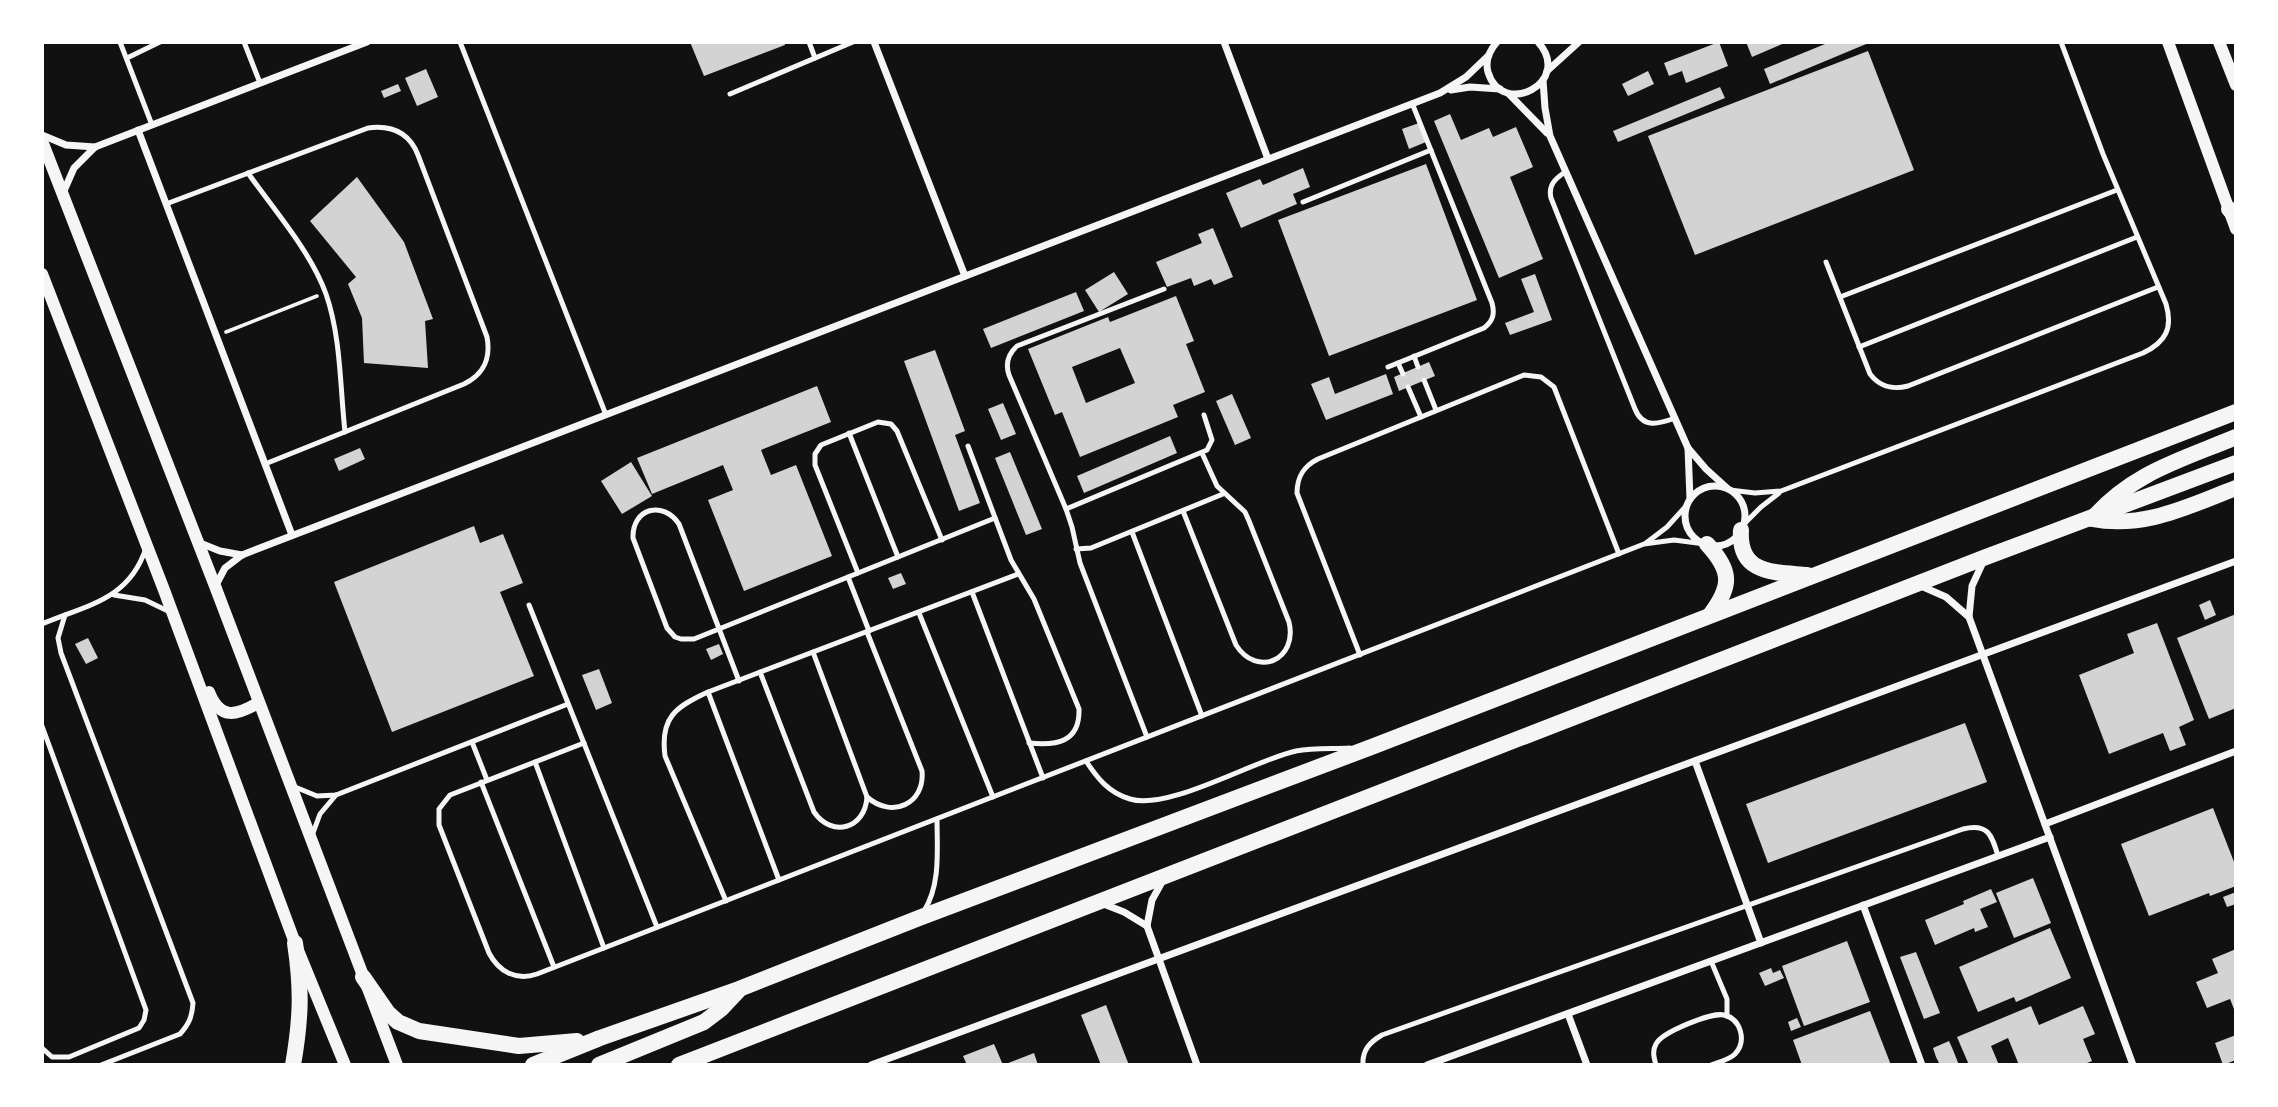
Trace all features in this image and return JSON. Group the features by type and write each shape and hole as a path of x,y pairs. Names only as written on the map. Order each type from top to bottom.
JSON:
{"main road":[{"path":"533,1065 1374,746 2236,412"},
{"path":"2092,519 2114,496 2140,478 2236,437"},
{"path":"679,1065 1986,557 2236,463"},
{"path":"2092,519 2119,523 2145,520 2236,488"},
{"path":"1742,528 1741,547 1754,566 1769,571 1813,575"},
{"path":"1706,544 1721,560 1727,578 1723,596 1709,615"},
{"path":"293,1065 301,1015 300,975 295,943"},
{"path":"363,977 388,1013 398,1022 419,1031 519,1046 600,1038"},
{"path":"599,1065 704,1022 721,1010 739,989"}],"street":[{"path":"63,195 74,168 95,147 368,42"},
{"path":"874,42 965,276"},
{"path":"1224,42 1268,159"},
{"path":"1440,93 1466,77 1497,42"},
{"path":"1538,42 1545,52 1545,108 1550,136 1688,448 1706,469 1738,496 1743,505 1745,515 1742,528 1735,538 1726,543 1706,544 1697,539 1686,523 1688,448"},
{"path":"1547,71 1578,42"},
{"path":"2168,42 2236,229"},
{"path":"2219,42 2236,85"},
{"path":"1490,49 1489,75 1500,89"},
{"path":"1509,93 1528,92 1544,80"},
{"path":"215,586 225,568 242,555 1440,93 1470,87 1500,89 1509,93 1550,136"},
{"path":"138,130 292,536"},
{"path":"42,135 66,145 95,147"},
{"path":"42,141 397,1065"},
{"path":"42,274 147,545 295,943 345,1065"},
{"path":"1688,503 1702,489 1718,486 1728,489"},
{"path":"198,542 220,551 242,555"},
{"path":"1986,557 1972,586 1969,617 2133,1065"},
{"path":"871,1065 2236,561"},
{"path":"1918,585 1946,597 1969,617"},
{"path":"164,590 183,618 214,704 220,710 236,713 258,703"},
{"path":"2045,824 2236,751"},
{"path":"1695,761 1761,943"},
{"path":"1427,1065 2050,837"},
{"path":"1165,877 1152,900 1147,926 1197,1065"},
{"path":"1099,902 1124,912 1147,926"},
{"path":"1863,905 1922,1065"},
{"path":"1568,1014 1587,1065"}],"lane":[{"path":"120,42 152,125"},
{"path":"127,58 160,42"},
{"path":"244,42 260,83"},
{"path":"460,42 606,415"},
{"path":"809,42 815,58"},
{"path":"730,94 853,42"},
{"path":"1728,489 1755,493 1781,491 2154,348 2163,339 2168,328 2169,315 2117,190 2061,42"},
{"path":"1388,367 1484,328 1494,315 1492,303 1412,103"},
{"path":"166,204 368,128 381,126 396,130 414,145 487,337 487,360 481,372 473,379 264,464"},
{"path":"1303,202 1431,150"},
{"path":"1566,172 1552,183 1552,198 1637,415 1647,423 1654,424 1675,418"},
{"path":"248,173 311,263 325,293 334,327 345,432"},
{"path":"1840,297 2117,190"},
{"path":"1859,347 2137,237"},
{"path":"1826,262 1870,373 1882,386 1899,388 2158,287"},
{"path":"1147,737 1083,571 1066,509 1007,369 1009,356 1017,346 1164,289"},
{"path":"1414,356 1418,367"},
{"path":"1398,363 1403,373"},
{"path":"1360,655 1297,493 1299,477 1304,468 1318,458 1524,375 1533,374 1548,381 1558,394 1619,554"},
{"path":"1424,380 1436,410"},
{"path":"1408,387 1421,417"},
{"path":"1066,509 1202,453 1211,445 1212,440 1204,415"},
{"path":"858,573 815,459 821,446 849,433 878,422 887,422 894,427 942,540"},
{"path":"849,433 898,557"},
{"path":"968,446 1018,574 1034,599 1079,709 1077,726 1065,741 1054,745 1030,743"},
{"path":"1183,511 1241,654 1259,662 1279,658 1290,642 1292,632 1289,622 1245,512 1217,486 1202,453"},
{"path":"1742,528 1761,507 1781,491"},
{"path":"1076,549 1091,548 1223,494"},
{"path":"1644,544 1667,527 1688,503"},
{"path":"739,681 719,629 679,524 669,512 646,512 635,523 632,538 667,628 675,637 688,640 719,629 995,518"},
{"path":"1132,532 1202,716"},
{"path":"584,743 484,781 450,795 443,801 438,817 484,941 494,962 509,974 529,976 657,928 1644,544 1674,540 1706,544"},
{"path":"42,624 114,594 135,572 147,545"},
{"path":"726,901 665,756 663,741 670,717 689,701 708,692 1018,574"},
{"path":"848,577 923,779 916,795 902,806 880,806 867,797"},
{"path":"972,592 1043,778"},
{"path":"114,594 145,600 173,614"},
{"path":"529,605 657,928"},
{"path":"919,613 993,797"},
{"path":"65,615 58,638 61,653 193,1003 188,1026 180,1034 101,1065"},
{"path":"760,672 814,812 819,819 834,827 851,824 864,813 867,797 813,652"},
{"path":"708,692 779,880"},
{"path":"290,783 317,796 336,795 568,704"},
{"path":"42,726 146,1010 139,1028 69,1057 51,1057 42,1048"},
{"path":"472,742 554,967"},
{"path":"1086,761 1110,790 1131,800 1165,799 1296,751 1374,746"},
{"path":"535,762 604,948"},
{"path":"312,838 320,814 336,795"},
{"path":"919,918 927,907 937,866 937,818"},
{"path":"1363,1065 1365,1051 1371,1042 1382,1035 1974,826 1988,832 1998,856"},
{"path":"1711,961 1727,999 1727,1016"},
{"path":"1656,1065 1656,1044 1667,1034 1713,1015 1727,1016 1733,1019 1741,1030 1740,1046 1730,1058 1711,1065"}],"path":[{"path":"216,336 325,293"}],"building":[{"path":"690,42 784,42 785,45 704,76"},
{"path":"1719,42 1728,66 1686,83 1682,71 1669,76 1664,63"},
{"path":"1746,42 1787,42 1752,57"},
{"path":"1830,42 1871,42 1770,84 1764,69"},
{"path":"1868,51 1914,170 1695,255 1648,136"},
{"path":"426,69 438,97 417,106 405,78"},
{"path":"1648,71 1654,84 1628,96 1622,84"},
{"path":"398,84 401,91 384,98 381,91"},
{"path":"1720,87 1725,98 1618,142 1613,131"},
{"path":"1450,114 1461,140 1489,128 1493,137 1516,127 1533,167 1510,177 1543,259 1499,278 1434,121"},
{"path":"1419,123 1426,142 1409,149 1402,129"},
{"path":"1426,164 1477,300 1329,356 1278,220"},
{"path":"1303,168 1310,187 1293,194 1297,204 1241,228 1226,193 1260,179 1263,185"},
{"path":"357,177 404,242 433,319 425,321 428,368 364,363 362,318 348,284 356,277 310,221"},
{"path":"1213,228 1233,277 1214,285 1211,279 1194,286 1191,278 1167,287 1156,262 1202,243 1198,234"},
{"path":"1114,272 1128,294 1099,312 1085,290"},
{"path":"1535,274 1552,320 1510,335 1505,323 1534,312 1521,279"},
{"path":"1076,292 1084,311 991,348 983,329"},
{"path":"1176,296 1194,341 1186,344 1205,392 1173,405 1178,417 1080,457 1062,412 1055,415 1028,349 1108,317 1110,322","holes":["1120,348 1135,383 1086,403 1072,367"]},
{"path":"935,350 965,431 955,435 980,503 959,511 904,361"},
{"path":"1429,362 1435,376 1399,391 1394,377"},
{"path":"1386,374 1393,394 1326,420 1311,384 1329,377 1335,394"},
{"path":"817,386 831,422 761,450 771,475 796,465 832,556 744,591 708,500 733,490 723,465 652,494 637,458"},
{"path":"1232,394 1251,438 1235,445 1216,401"},
{"path":"1003,403 1016,434 1001,440 988,409"},
{"path":"1170,436 1177,453 1084,493 1077,476"},
{"path":"360,448 365,459 339,471 334,459"},
{"path":"1010,452 1042,529 1026,535 995,458"},
{"path":"631,462 652,496 622,514 601,481"},
{"path":"474,526 480,543 503,534 523,583 500,592 534,676 392,732 334,582"},
{"path":"901,573 906,584 893,589 888,578"},
{"path":"2210,600 2216,615 2205,620 2199,605"},
{"path":"2236,614 2236,708 2209,719 2177,638"},
{"path":"2157,623 2194,720 2179,727 2186,745 2170,751 2163,733 2109,754 2079,675 2134,653 2127,634"},
{"path":"88,638 98,658 86,664 75,644"},
{"path":"719,644 723,654 711,660 706,649"},
{"path":"599,669 612,703 596,710 582,675"},
{"path":"1965,723 1987,782 1768,863 1746,804"},
{"path":"2213,808 2236,867 2236,886 2210,896 2209,893 2149,916 2121,844"},
{"path":"2033,878 2051,923 2014,938 1996,893"},
{"path":"1991,889 1997,902 1980,909 1988,927 1975,932 1974,928 1935,945 1925,920"},
{"path":"2236,892 2236,904 2227,907 2223,897"},
{"path":"2050,928 2071,978 2016,1002 2014,997 1978,1012 1959,967"},
{"path":"1847,941 1870,1002 1804,1026 1782,966"},
{"path":"2236,949 2236,1014 2230,999 2207,1008 2196,982 2218,973 2212,959"},
{"path":"1916,952 1940,1013 1924,1019 1900,957"},
{"path":"1771,968 1773,973 1780,970 1784,978 1765,986 1759,973"},
{"path":"1106,1005 1129,1065 1101,1065 1081,1015"},
{"path":"2031,1006 2039,1025 2083,1006 2095,1034 2083,1039 2092,1061 2082,1065 2019,1065 2008,1038 1991,1046 1999,1065 1969,1065 1957,1037"},
{"path":"1870,1011 1891,1065 1802,1065 1793,1040"},
{"path":"1797,1018 1801,1027 1791,1031 1788,1022"},
{"path":"2236,1035 2236,1060 2223,1065 2215,1043"},
{"path":"1949,1041 1959,1065 1940,1065 1936,1057 1933,1048"},
{"path":"994,1044 1003,1065 967,1065 963,1056"},
{"path":"1034,1053 1038,1065 1003,1065"}]}
